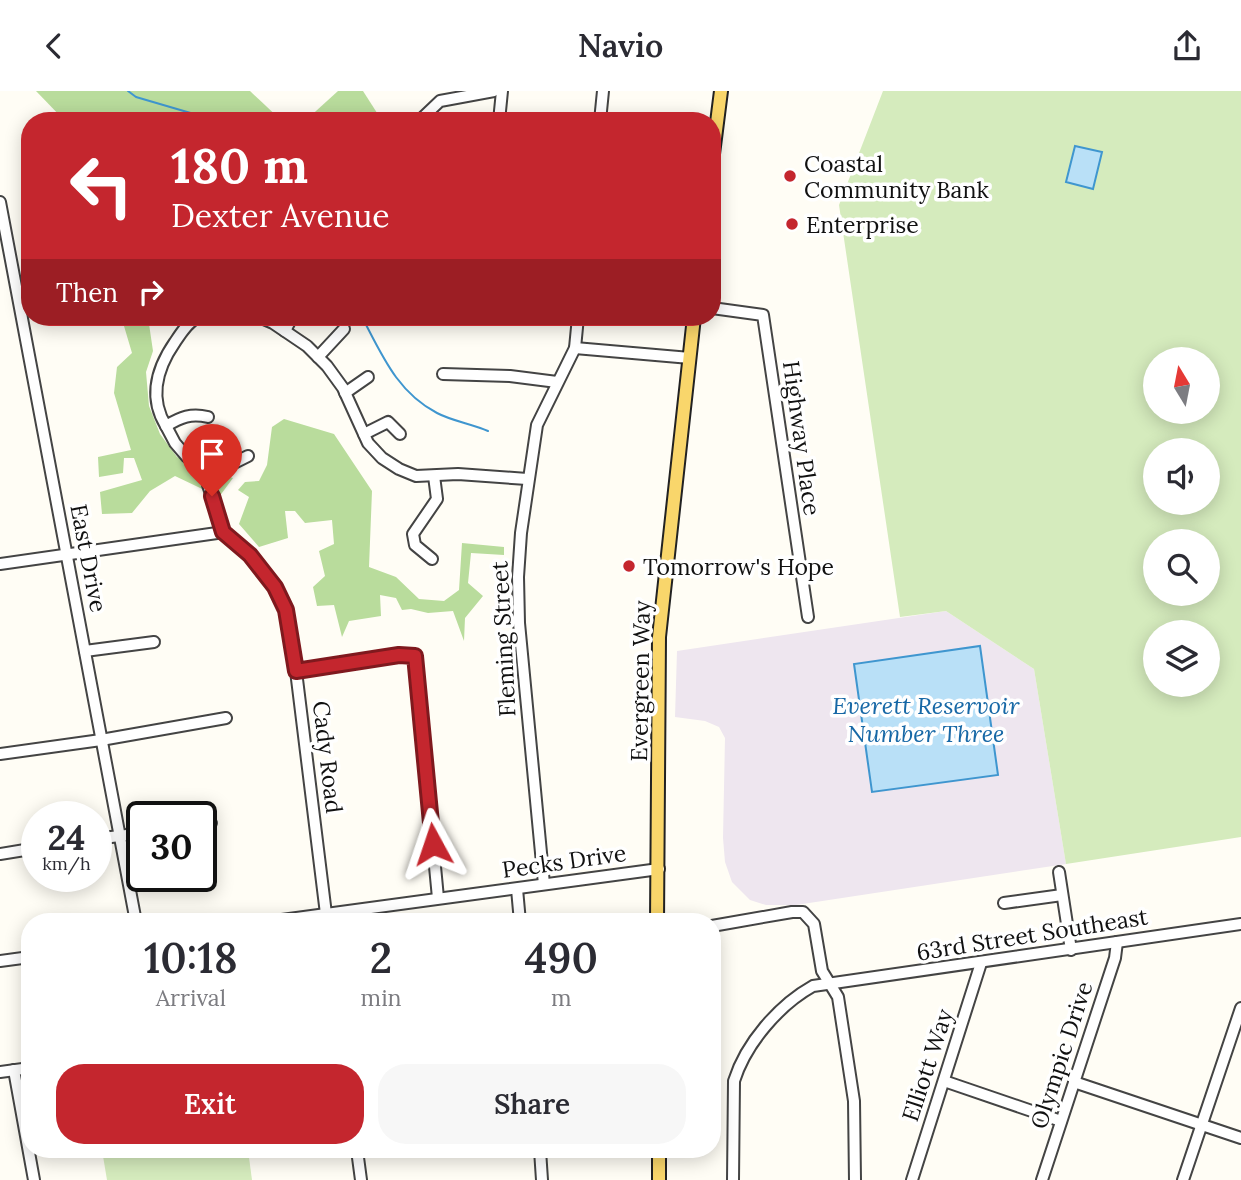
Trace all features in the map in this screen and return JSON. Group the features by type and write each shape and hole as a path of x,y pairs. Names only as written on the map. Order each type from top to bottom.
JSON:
{"main road":[{"path":"718,112 721,91"},
{"name":"Evergreen Way","path":"657,913 659,637 693,326"},
{"path":"659,1158 659,1180"}],"street":[{"path":"428,112 440,101 494,91"},
{"path":"500,112 502,91"},
{"path":"601,112 603,91"},
{"name":"East Drive","path":"0,202 21,312"},
{"name":"Highway Place","path":"721,310 763,315 808,617"},
{"name":"East Drive","path":"24,326 134,913"},
{"path":"187,457 166,426 158,406 156,380 171,348 188,326"},
{"path":"276,326 327,366 345,393 368,443 382,458 399,469 416,476 458,474 527,479"},
{"path":"285,331 288,326"},
{"name":"Fleming Street","path":"544,884 519,623 519,555 527,479 537,425 575,348 577,326"},
{"path":"317,357 344,330"},
{"path":"575,348 690,358"},
{"path":"443,374 510,376 556,382"},
{"path":"345,393 368,377"},
{"path":"166,426 194,414 208,417"},
{"path":"364,434 388,422 400,434"},
{"path":"0,564 223,532 208,485 210,475 248,456"},
{"path":"432,559 415,545 413,534 437,499 434,476"},
{"name":"Cady Road","path":"223,532 250,555 275,587 286,610 325,913"},
{"path":"85,650 154,642"},
{"path":"296,671 399,655 415,656 438,898"},
{"path":"0,754 102,740 226,717"},
{"path":"112,837 126,835"},
{"path":"0,854 21,851"},
{"name":"Pecks Drive","path":"354,913 438,898 659,869"},
{"path":"1059,872 1071,950"},
{"path":"517,888 519,913"},
{"path":"1004,904 1062,895"},
{"path":"721,925 803,912 814,924 822,971 838,997 847,1047 854,1101 855,1180"},
{"name":"63rd Street Southeast","path":"733,1180 733,1080 738,1066 776,1016 796,996 813,986 1241,924"},
{"name":"Olympic Drive","path":"1042,1180 1115,958 1117,942"},
{"path":"0,961 21,958"},
{"name":"Elliott Way","path":"912,1180 981,963"},
{"path":"1183,1180 1241,1008"},
{"path":"0,1072 21,1069"},
{"path":"14,1070 21,1108"},
{"path":"944,1081 1061,1121"},
{"path":"1074,1083 1241,1138"},
{"path":"30,1158 34,1180"},
{"path":"358,1158 361,1180"},
{"path":"541,1158 542,1180"}],"shaded area":[{"path":"946,611 1034,669 1066,864 796,905 766,905 750,900 732,882 725,862 725,738 719,727 705,721 675,717 677,651"}],"green space":[{"path":"36,91 250,91 272,112 56,112"},
{"path":"338,91 363,91 376,112 315,112"},
{"path":"883,91 1241,91 1241,837 1066,864 1034,669 946,611 900,617 839,205"},
{"path":"124,326 149,326 153,351 146,372 149,406 160,434 177,457 233,478 219,497 175,476 150,491 132,513 102,514 100,492 142,480 134,458 124,458 123,473 99,477 98,457 131,450 114,393 117,367 132,353"},
{"path":"284,419 334,434 372,491 369,567 396,577 419,599 444,601 459,590 462,543 504,547 504,555 471,553 468,583 483,596 465,618 464,641 453,611 428,613 402,610 396,598 380,595 381,616 349,621 342,637 334,605 317,606 313,587 325,576 319,551 334,544 332,520 305,523 295,511 285,511 288,538 259,547 239,524 249,497 238,490 245,482 259,481 267,465 272,427"},
{"path":"103,1158 249,1158 252,1180 107,1180"}],"water":[{"path":"1075,146 1102,152 1093,189 1066,182"},
{"name":"Everett Reservoir Number Three","path":"980,646 998,775 872,792 854,664"}],"waterway":[{"path":"128,91 136,97 187,112"},
{"path":"367,326 392,371 411,394 443,416 488,431"}],"place":[{"name":"Coastal Community Bank","path":"790,176"},
{"name":"Enterprise","path":"792,224"},
{"name":"Tomorrow's Hope","path":"629,566"}],"route":[{"path":"212,496 223,532 250,555 275,587 286,610 296,671 399,655 415,656 433,844"}]}
